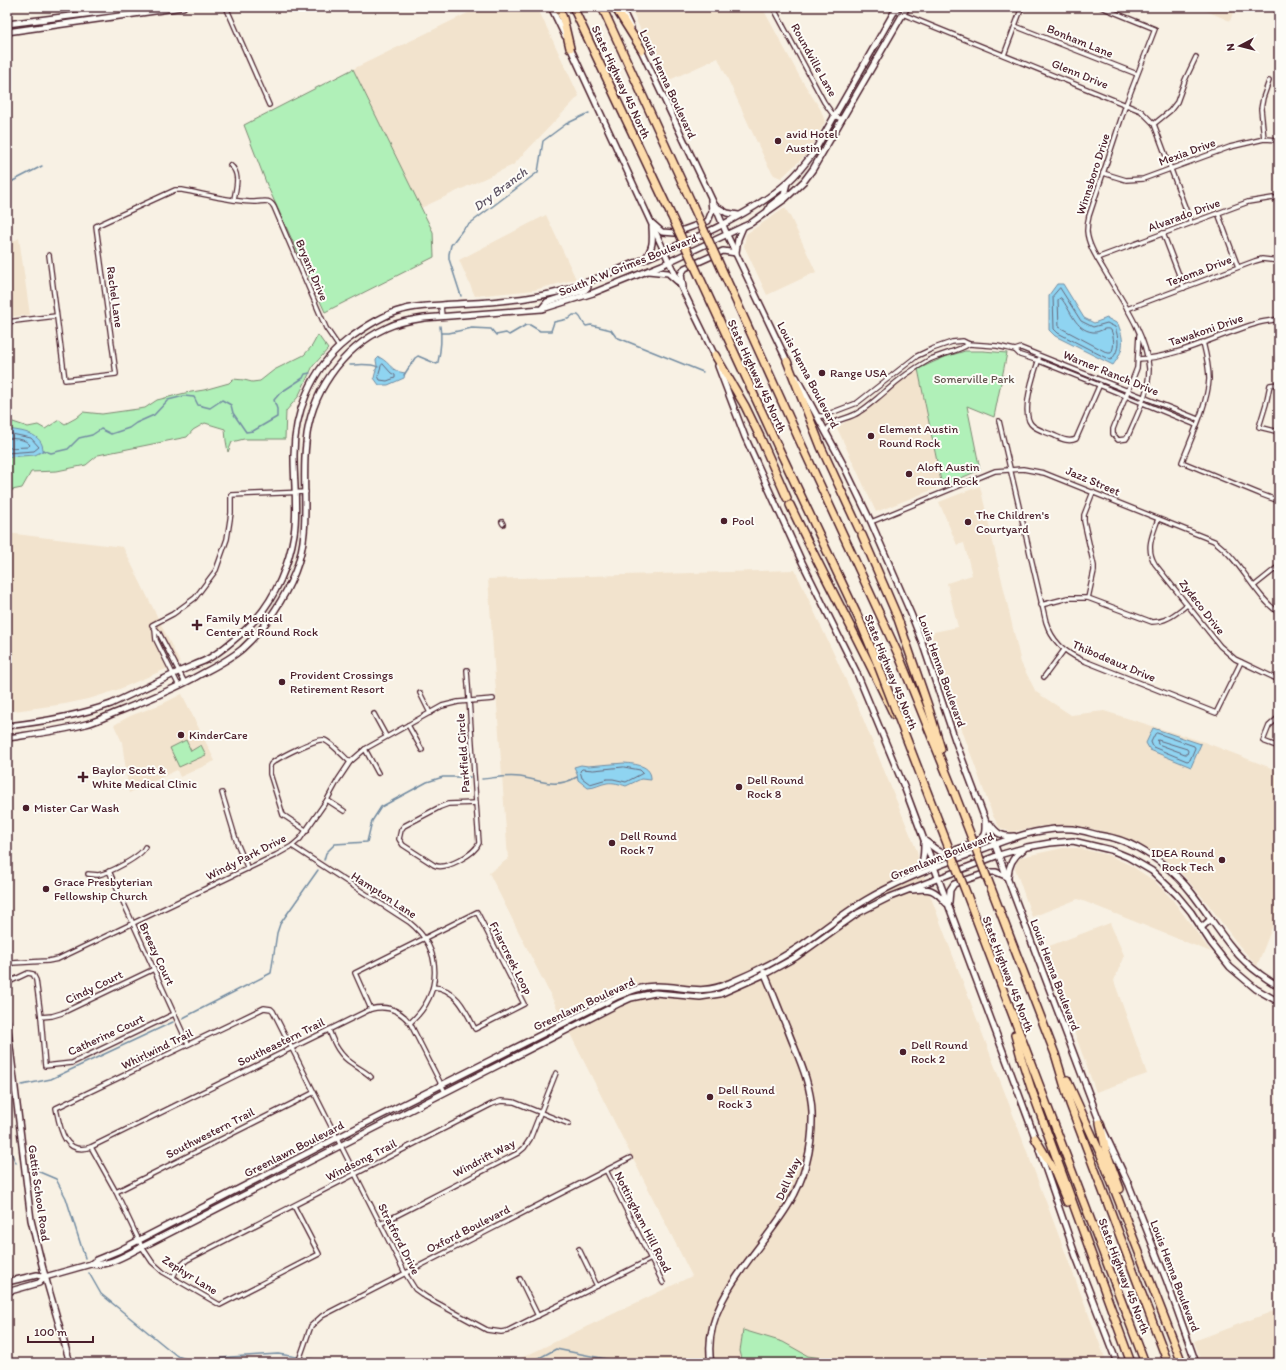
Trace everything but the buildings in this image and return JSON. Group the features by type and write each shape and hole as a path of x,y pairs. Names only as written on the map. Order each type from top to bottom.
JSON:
{"highway":[{"path":"558,7 563,18 570,48"},
{"name":"State Highway 45 North","path":"573,7 856,612 875,666 912,754 967,895 1009,1009 1145,1363"},
{"name":"State Highway 45 North","path":"602,7 899,656 954,792 1055,1054 1070,1104 1168,1363"},
{"path":"615,7 642,50"},
{"path":"715,355 745,406 816,561 875,666"},
{"path":"787,361 821,447 861,532 897,616 954,792"},
{"path":"1009,1009 1020,1056 1130,1363"},
{"path":"1055,1054 1101,1155 1182,1363"},
{"path":"1100,1123 1106,1151 1182,1363"},
{"path":"1035,1138 1053,1168 1089,1256 1120,1345 1130,1363"}],"main road":[{"path":"7,24 141,7"},
{"path":"7,32 183,7"},
{"path":"551,7 652,222 678,282 715,355 745,437 801,560 856,671 905,789 935,867 1035,1138 1075,1254 1117,1363"},
{"name":"Louis Henna Boulevard","path":"622,7 787,361 818,416 871,522 922,642 955,740 986,818 1100,1123 1129,1185 1166,1279 1196,1363"},
{"name":"South A W Grimes Boulevard","path":"7,738 55,731 88,724 152,698 185,683 224,662 242,649 258,633 274,613 285,594 295,571 303,544 306,512 306,443 311,415 325,383 334,370 346,355 366,338 404,321 542,308 586,295 647,271 727,235 767,213 786,199 804,181 817,162 907,7"},
{"name":"South A W Grimes Boulevard","path":"7,726 52,720 111,704 208,659 239,635 256,619 271,599 282,578 289,558 295,532 296,493 294,458 295,432 299,414 308,388 329,357 339,347 365,327 385,316 403,310 423,306 523,298 564,291 664,251 723,224 738,215 787,183 804,166 814,152 896,9"},
{"path":"767,213 770,206 784,195 787,183"},
{"path":"652,222 662,232 675,233 708,221 712,210 710,195"},
{"path":"716,206 727,213 738,215"},
{"path":"645,259 653,241 652,222"},
{"path":"684,292 681,274 685,268 723,251 736,253 738,239 743,227"},
{"path":"647,271 668,273 678,282"},
{"path":"542,308 547,302 584,290 588,287 587,282"},
{"path":"924,840 941,852 948,852 976,842 983,837 986,818"},
{"path":"986,818 994,830 1006,837 1024,834"},
{"name":"Greenlawn Boulevard","path":"7,1292 38,1283 45,1277 91,1264 96,1260 118,1251 442,1085 630,991 640,987 657,986 692,990 711,989 729,983 802,945 849,910 912,876 1024,834 1044,830 1072,829 1116,838 1137,847 1160,861 1180,879 1191,891 1230,947 1246,964 1273,984 1279,986"},
{"path":"912,876 923,862 924,840"},
{"name":"Greenlawn Boulevard","path":"91,1264 97,1265 107,1263 142,1247 631,998 655,992 689,997 720,994 765,974 796,957 858,913 880,901 999,855 1028,847 1072,841 1111,850 1128,857 1152,871 1173,890 1191,912 1211,943 1230,967 1256,989 1279,1002"},
{"path":"949,907 950,890 954,884 989,872 996,872 1008,878 1009,868 1014,858 1017,854 1028,847"},
{"path":"905,891 925,889 933,890 938,893 949,907"},
{"path":"858,913 861,904 867,899"},
{"path":"1201,928 1211,919"},
{"name":"Dell Way","path":"711,1363 709,1346 710,1334 716,1315 724,1298 742,1269 789,1205 802,1179 810,1150 812,1111 806,1080 762,967"},
{"name":"Gattis School Road","path":"7,1022 31,1220 45,1277 70,1363"},
{"name":"Greenlawn Boulevard","path":"7,1282 36,1275 45,1277"}],"street":[{"path":"226,7 269,105"},
{"name":"Roundville Lane","path":"773,7 824,102 834,116"},
{"path":"1004,55 1022,7"},
{"name":"Winnsboro Drive","path":"1101,7 1155,29 1126,104 1089,216 1087,231 1090,245 1127,309 1145,344 1148,375 1147,390 1128,436 1124,440 1118,440 1113,434 1113,429 1135,377 1139,359 1140,335"},
{"name":"Glenn Drive","path":"896,9 903,14 1141,111 1154,124 1191,224"},
{"name":"Bonham Lane","path":"1015,26 1137,74"},
{"path":"1154,124 1170,111 1177,102 1196,57"},
{"path":"1264,139 1261,109 1269,81"},
{"path":"834,116 842,119"},
{"name":"Mexia Drive","path":"1104,173 1126,180 1143,179 1230,147 1264,139 1279,140"},
{"path":"230,165 236,172 237,177 234,200"},
{"name":"Rachel Lane","path":"49,254 65,380 116,374 96,226 175,190 234,200 255,202 268,201"},
{"name":"Alvarado Drive","path":"1097,258 1248,202 1274,198 1279,199"},
{"name":"Bryant Drive","path":"268,201 272,203 274,207 326,328 339,347"},
{"path":"1218,213 1238,267"},
{"path":"1164,233 1184,288"},
{"name":"Texoma Drive","path":"1127,309 1262,259 1279,261"},
{"path":"441,305 442,317"},
{"path":"7,322 56,316"},
{"name":"Tawakoni Drive","path":"1139,359 1169,354 1256,323 1279,319"},
{"name":"Warner Ranch Drive","path":"818,416 823,416 857,403 917,356 952,342 963,341 969,344 997,346 1016,350 1021,348 1198,420"},
{"path":"1203,342 1208,364 1209,380 1207,396 1182,462 1279,501"},
{"name":"Warner Ranch Drive","path":"826,432 828,426 832,422 853,416 860,412 897,381 918,366 969,344"},
{"name":"Warner Ranch Drive","path":"1016,350 1020,355 1038,360 1196,425"},
{"path":"1040,356 1027,408 1028,419 1037,428 1067,440 1073,441 1078,437 1101,380"},
{"path":"891,375 897,381"},
{"path":"1279,384 1270,384 1259,427 1279,432"},
{"path":"1171,414 1172,409"},
{"name":"Thibodeaux Drive","path":"999,421 1048,629 1056,642 1064,650 1082,660 1216,714 1241,662"},
{"name":"Jazz Street","path":"871,522 995,472 1010,469 1023,469 1044,473 1214,542 1226,550 1268,603 1279,613"},
{"path":"185,683 159,633 152,625 172,614 195,598 216,570 227,539 231,513 231,495 306,492"},
{"path":"1088,598 1094,566 1084,518 1093,492"},
{"name":"Zydeco Drive","path":"1158,518 1149,545 1152,559 1220,646 1241,662 1279,681"},
{"path":"1254,586 1279,566"},
{"path":"1042,605 1068,598 1088,598 1152,622 1164,621 1187,605"},
{"path":"155,630 156,640 179,686"},
{"path":"1044,677 1064,650"},
{"name":"Parkfield Circle","path":"468,670 479,843 478,846 473,852 446,866 440,867 434,865 403,845 399,839 399,835 404,826 440,807 448,804 476,803"},
{"path":"420,693 430,713"},
{"name":"Windy Park Drive","path":"12,964 48,961 58,958 248,869 292,846 307,831 350,762 365,749 445,704 493,699"},
{"path":"374,714 386,736"},
{"path":"1279,717 1269,726 1263,741 1279,747"},
{"path":"408,725 422,750"},
{"path":"307,831 283,815 270,774 271,764 320,740 326,741 350,762"},
{"path":"365,749 378,773"},
{"path":"222,793 237,843 248,869"},
{"path":"327,800 344,811"},
{"name":"Hampton Lane","path":"292,846 409,922 424,938 434,963 435,971 433,987 424,1008 410,1023"},
{"path":"88,874 99,875 109,871 138,856 143,851 144,847"},
{"name":"Breezy Court","path":"109,871 188,1044"},
{"name":"Friarcreek Loop","path":"424,938 477,912 524,1004 475,1029 463,1006 456,998 444,990 433,987"},
{"path":"371,1009 355,973 424,938"},
{"name":"Cindy Court","path":"41,1017 62,1013 154,969"},
{"path":"7,983 28,973 33,974 36,980 41,1017"},
{"name":"Whirlwind Trail","path":"91,1148 77,1148 67,1141 61,1131 56,1108 264,1008 268,1008"},
{"name":"Stratford Drive","path":"268,1008 273,1011 336,1139 405,1273 411,1284 420,1294 487,1330 500,1332 507,1331 650,1259"},
{"name":"Southeastern Trail","path":"91,1148 371,1009 384,1008 396,1011 410,1023 445,1092"},
{"name":"Catherine Court","path":"41,1017 46,1066 72,1063 174,1014"},
{"path":"329,1030 333,1041 341,1054 352,1064 366,1072 371,1077"},
{"name":"Windrift Way","path":"380,1224 518,1153 530,1139 556,1073"},
{"name":"Southwestern Trail","path":"116,1192 314,1093"},
{"name":"Windsong Trail","path":"172,1277 177,1269 187,1260 492,1104 511,1102 569,1124"},
{"name":"Zephyr Lane","path":"91,1148 116,1192 142,1247 152,1262 163,1272 220,1305 319,1254 294,1206"},
{"name":"Oxford Boulevard","path":"298,1363 308,1332 315,1321 322,1316 630,1158"},
{"name":"Nottingham Hill Road","path":"606,1170 663,1283"},
{"path":"579,1249 597,1286"},
{"path":"520,1279 538,1316"}],"shaded area":[{"path":"480,7 537,7 579,96 513,165 421,208 353,69"},
{"path":"630,7 762,7 801,79 821,110 825,122 807,154 781,178 774,175 767,164 718,58 665,82"},
{"path":"1197,7 1235,7 1230,21"},
{"path":"785,208 816,272 767,295 744,246 746,234"},
{"path":"546,215 576,279 534,290 475,296 459,260"},
{"path":"19,238 30,315 7,317 7,245"},
{"path":"918,369 942,486 876,512 837,428"},
{"path":"980,486 1021,663 1036,692 1071,715 1104,711 1204,742 1279,771 1279,910 1257,966 1178,869 1152,851 1110,833 1078,826 1042,826 1012,832 1000,828 993,816 930,641 934,632 958,627 947,583 972,575 964,543 957,545 939,502"},
{"path":"7,533 123,547 180,663 117,690 92,698 65,704 14,711 7,706"},
{"path":"795,570 857,704 917,851 930,895 1107,1363 511,1363 692,1276 489,873 508,859 488,579"},
{"path":"182,694 215,761 180,777 177,770 129,793 122,742 114,725 130,716 162,704"},
{"path":"1063,848 1078,848 1108,855 1130,865 1153,880 1172,899 1211,952 1078,899 1032,917 1015,868 1017,861 1021,857"},
{"path":"1110,923 1124,955 1114,981 1147,1074 1096,1092 1044,948"},
{"path":"1279,1309 1279,1363 1202,1363 1194,1341"}],"green space":[{"path":"353,69 433,232 434,257 325,312 267,185 244,125"},
{"path":"318,335 328,349 313,366 298,397 286,411 285,439 244,439 232,442 228,452 225,429 205,423 193,430 187,437 98,455 86,465 57,471 31,472 22,488 7,491 7,420 28,427 38,425 45,429 59,420 65,424 83,412 102,414 145,408 157,400 204,390 229,383 233,379 252,382 260,381 274,370 304,355 312,346"},
{"name":"Somerville Park","path":"965,351 1007,353 994,417 967,406 980,470 942,486 918,369 945,357"},
{"path":"186,740 191,751 201,745 206,755 179,767 170,748"},
{"path":"743,1330 783,1342 808,1356 855,1363 743,1363 740,1351"}],"water":[{"path":"1057,284 1063,284 1084,318 1094,323 1107,318 1118,324 1122,336 1122,346 1113,365 1055,336 1049,330 1049,295"},
{"path":"379,357 396,371 405,373 404,378 388,385 379,385 374,378 377,366 376,360"},
{"path":"7,429 25,432 36,437 42,445 43,451 35,455 7,457"},
{"path":"1153,728 1201,744 1191,767 1150,750 1146,743"},
{"path":"624,763 646,768 651,775 651,780 641,779 626,786 616,783 609,783 588,788 578,780 574,767 581,765 588,766"}],"waterway":[{"name":"Dry Branch","path":"461,296 449,259 451,245 464,228 538,172 543,141 566,124 589,113"},
{"path":"7,184 42,166"},
{"path":"441,333 449,333 472,328 491,329 496,335 506,333 509,335 526,325 530,325 540,331 551,331 554,322 568,319 573,315 578,315 586,326 591,325 611,330 616,337 703,372"},
{"name":"Dry Branch","path":"404,375 415,358 418,356 437,364 441,344 440,326"},
{"name":"Dry Branch","path":"350,365 368,365 378,367"},
{"name":"Dry Branch","path":"42,450 51,453 68,449 79,438 92,435 101,429 111,434 129,428 136,423 154,415 168,400 184,396 194,397 198,405 210,408 222,400 231,405 233,413 246,432 253,431 277,417 277,409 274,400 280,393 303,378 305,374 310,373"},
{"path":"482,779 515,776 542,782 562,783 577,777"},
{"path":"324,860 326,853 335,844 367,842 372,821 381,807 427,782 443,777 470,777"},
{"path":"183,1018 271,973 277,933 280,924 318,870"},
{"path":"22,1085 51,1079 173,1022"},
{"path":"7,1145 16,1163"},
{"path":"30,1168 56,1179 66,1198 85,1258"},
{"path":"89,1273 101,1294 177,1356 195,1362 231,1357 278,1354 297,1357"},
{"path":"530,1363 556,1349 626,1363"},
{"path":"304,1358 336,1363"},
{"path":"366,1363 399,1360 430,1363"}],"place":[{"name":"avid Hotel Austin","path":"778,141"},
{"name":"Range USA","path":"822,373"},
{"name":"Element Austin Round Rock","path":"871,436"},
{"name":"Aloft Austin Round Rock","path":"909,474"},
{"name":"Pool","path":"724,521"},
{"name":"The Children's Courtyard","path":"968,522"},
{"name":"Family Medical Center at Round Rock","path":"197,625"},
{"name":"Provident Crossings Retirement Resort","path":"282,682"},
{"name":"KinderCare","path":"181,735"},
{"name":"Baylor Scott & White Medical Clinic","path":"83,777"},
{"name":"Dell Round Rock 8","path":"739,787"},
{"name":"Mister Car Wash","path":"26,808"},
{"name":"Dell Round Rock 7","path":"612,843"},
{"name":"IDEA Round Rock Tech","path":"1222,860"},
{"name":"Grace Presbyterian Fellowship Church","path":"46,889"},
{"name":"Dell Round Rock 2","path":"903,1052"},
{"name":"Dell Round Rock 3","path":"710,1097"}]}
